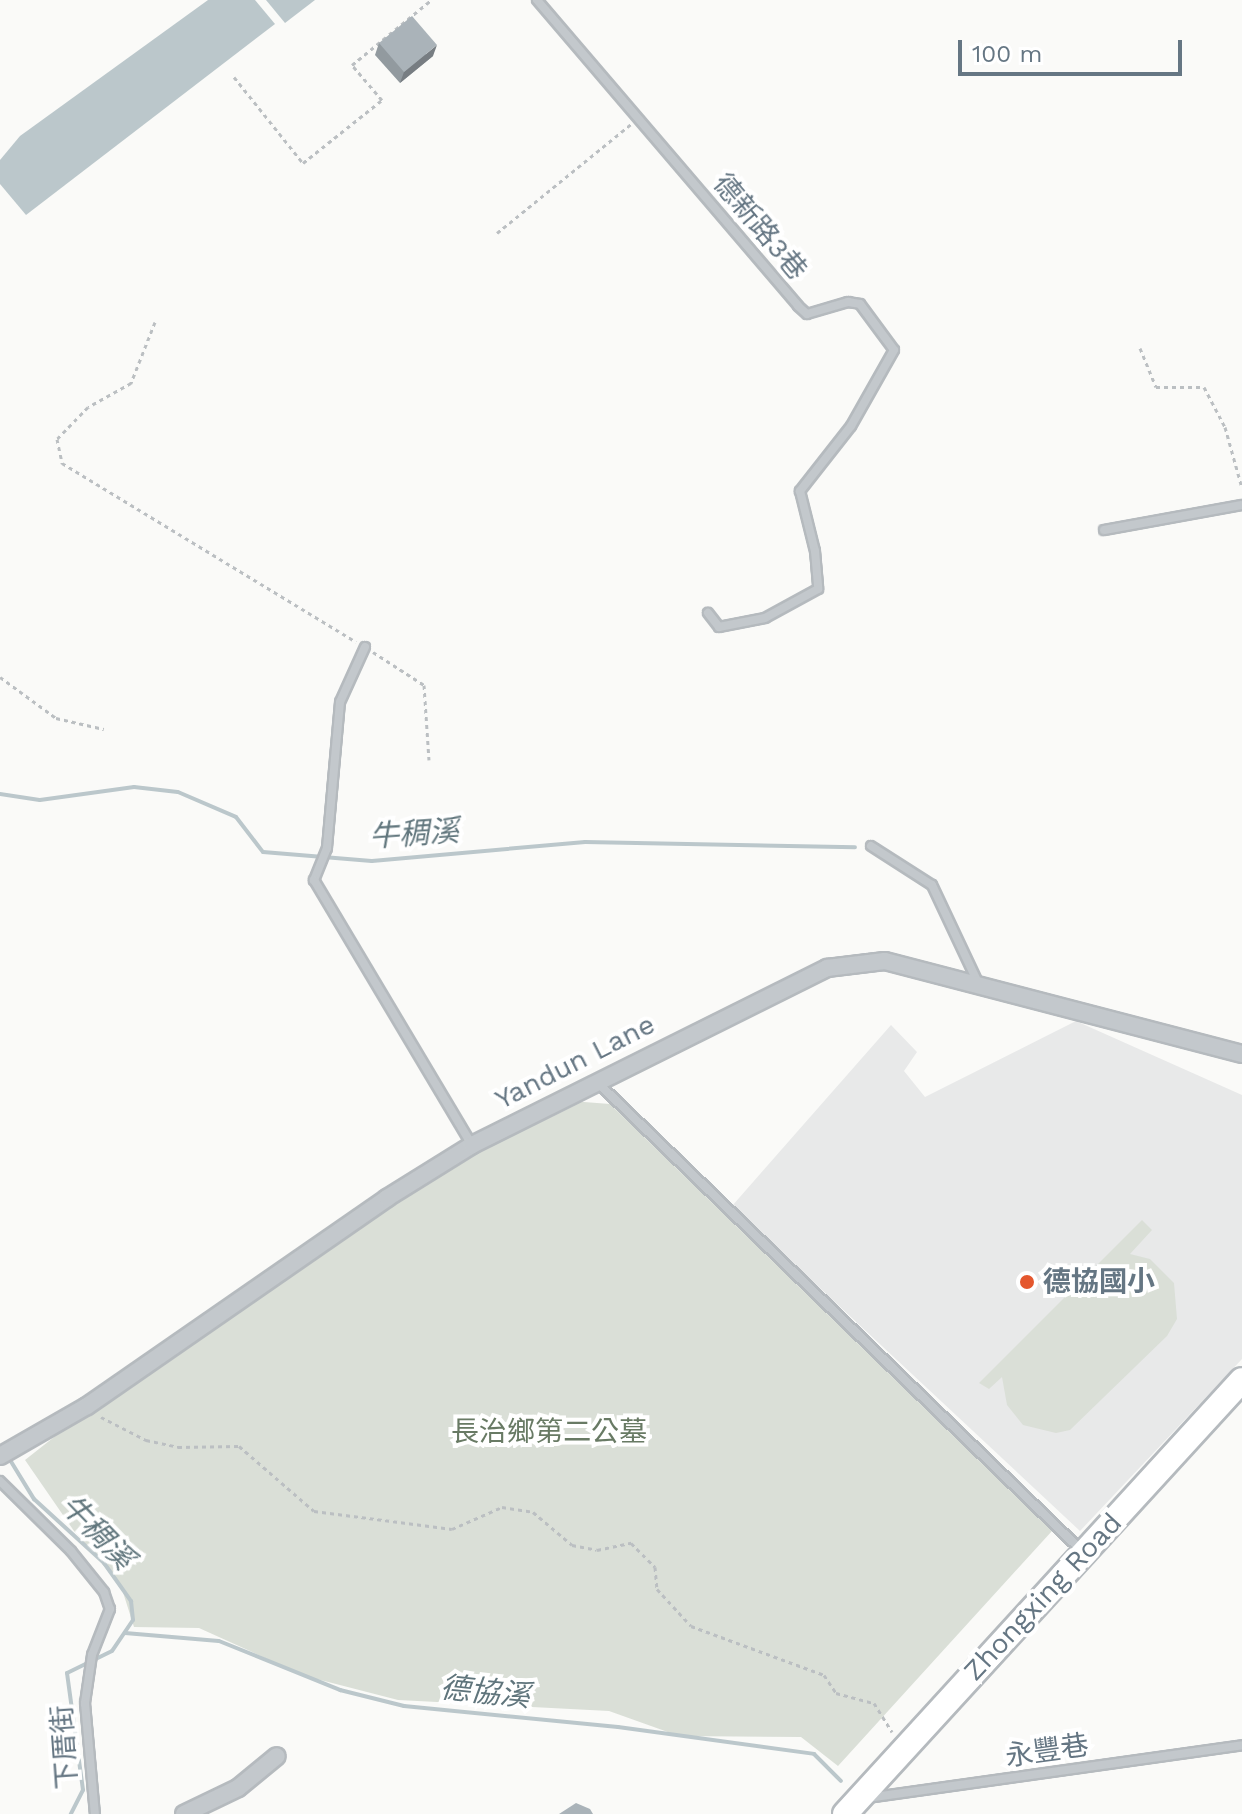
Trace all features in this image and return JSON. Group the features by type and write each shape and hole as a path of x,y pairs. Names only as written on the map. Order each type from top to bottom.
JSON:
{"main road":[{"name":"Zhongxing Road","path":"856,1809 903,1749 1242,1380"}],"street":[{"name":"Yandun Lane","path":"0,1456 19,1448 87,1406 387,1198 472,1145 778,989 853,961 885,961 981,990 1242,1054"},
{"path":"184,1814 238,1788 277,1756"}],"lane":[{"name":"德新路3巷","path":"537,0 798,306 807,314 848,302 860,304 894,350 851,426 800,491 815,551 818,589 765,618 719,627 708,613"},
{"path":"1104,530 1242,505"},
{"path":"365,647 340,702 327,848 314,880 472,1145"},
{"path":"871,846 932,885 981,990"},
{"path":"595,1081 1084,1552"},
{"name":"下厝街","path":"0,1481 71,1551 104,1592 110,1609 92,1655 85,1703 95,1814"},
{"name":"永豐巷","path":"856,1809 1242,1745"}],"path":[{"path":"234,77 303,163 382,100 352,65 431,0"},
{"path":"497,233 639,118"},
{"path":"155,322 131,383 88,407 57,439 62,463 424,685 429,760"},
{"path":"1140,348 1156,387 1204,387 1225,427 1242,488"},
{"path":"0,677 56,718 104,729"},
{"path":"87,1406 146,1440 178,1447 239,1446 314,1511 452,1529 502,1507 533,1512 572,1545 597,1550 631,1543 655,1567 657,1589 691,1626 824,1675 836,1693 874,1703 903,1749"}],"shaded area":[{"path":"208,0 255,0 275,24 26,215 0,184 0,160 20,136"},
{"path":"266,0 315,0 285,23"},
{"name":"德協國小","path":"1076,1021 1242,1095 1242,1359 1080,1531 732,1206 891,1025 917,1052 904,1071 925,1097"}],"green space":[{"name":"長治鄉第二公墓","path":"571,1101 610,1104 1052,1531 838,1766 801,1737 679,1736 609,1711 398,1700 305,1676 199,1628 134,1627 121,1586 74,1531 25,1460 101,1400 395,1197"},
{"path":"1142,1220 1152,1230 1130,1254 1150,1259 1174,1283 1177,1319 1167,1336 1070,1430 1056,1433 1023,1425 1007,1405 1002,1377 989,1389 979,1383"}],"building":[{"path":"412,16 437,45 404,72 379,43"},
{"path":"576,1803 590,1809 593,1814 559,1814"}],"waterway":[{"name":"牛稠溪","path":"0,794 40,800 134,787 178,792 236,817 263,852 372,861 585,842 855,847"},
{"name":"牛稠溪","path":"7,1455 34,1499 104,1563 131,1601 133,1620 112,1651 67,1673 83,1790 71,1814"},
{"name":"德協溪","path":"125,1633 219,1641 340,1690 404,1706 618,1727 814,1754 841,1781"}],"place":[{"name":"德協國小","path":"1027,1282"}]}
